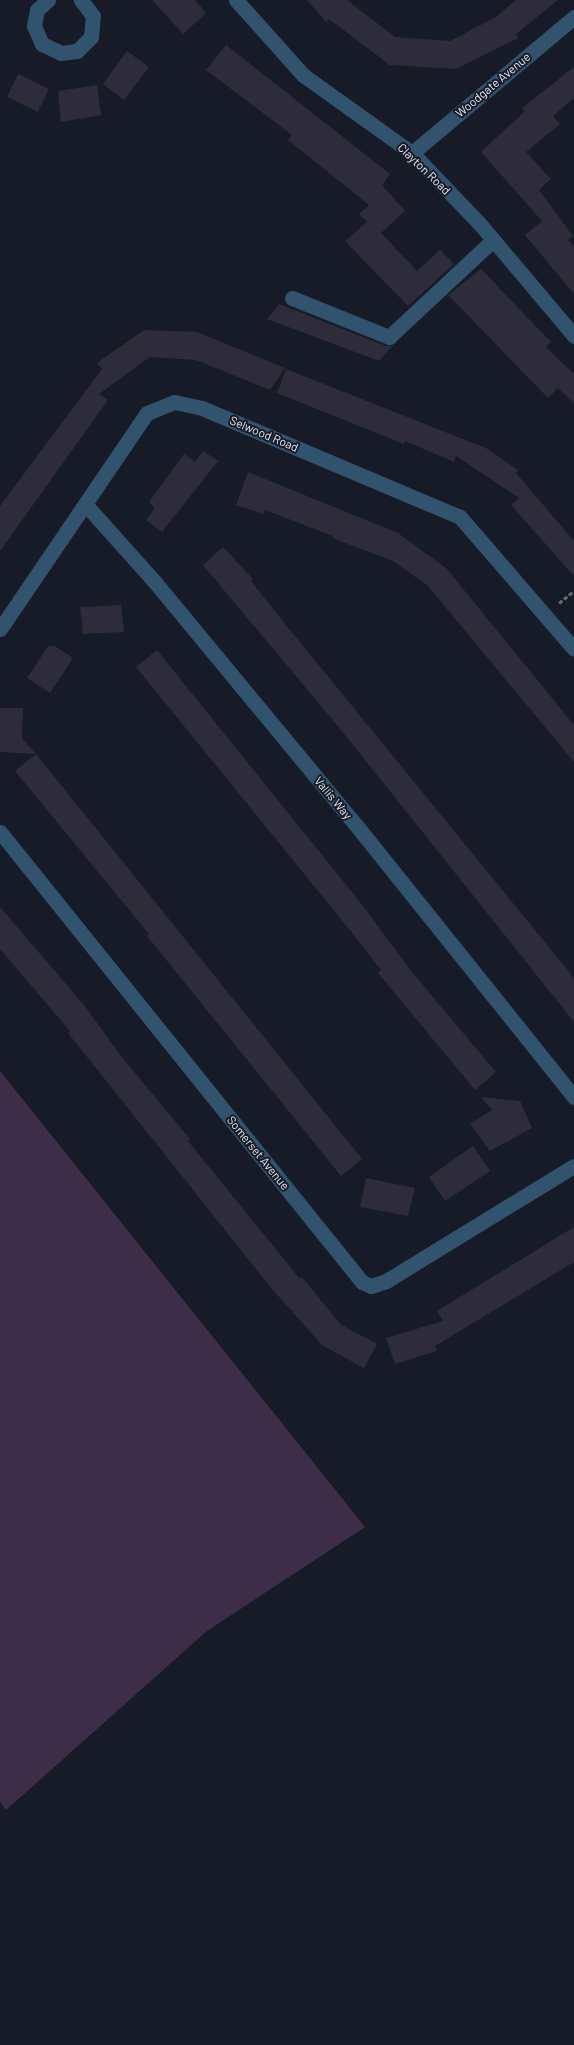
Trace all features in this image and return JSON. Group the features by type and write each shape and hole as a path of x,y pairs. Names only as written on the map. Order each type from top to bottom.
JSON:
{"street":[{"path":"48,0 37,10 34,26 42,44 60,53 77,50 91,37 94,16 83,0"},
{"name":"Clayton Road","path":"236,0 304,74 412,153 493,240 574,336"},
{"name":"Woodgate Avenue","path":"412,153 574,17"},
{"path":"292,298 389,337 493,240"},
{"name":"Selwood Road","path":"0,629 147,413 174,402 202,408 460,517 574,648"},
{"name":"Vallis Way","path":"86,505 154,581 343,810 574,1097"},
{"name":"Somerset Avenue","path":"0,832 362,1282 371,1286 386,1281 574,1166"}],"shaded area":[{"path":"0,1071 365,1527 207,1631 6,1810 0,1802"}],"building":[{"path":"152,0 195,0 206,13 183,34"},
{"path":"307,0 347,0 395,37 450,41 496,17 516,0 558,0 516,34 518,38 456,69 390,65 329,19 326,22"},
{"path":"226,45 390,174 382,185 405,211 381,233 417,271 440,250 454,264 408,306 345,241 367,222 359,214 369,205 288,140 292,135 206,70"},
{"path":"127,51 149,67 124,100 103,84"},
{"path":"574,67 574,98 553,116 560,124 526,152 551,179 539,190 573,236 568,240 574,247 574,294 525,235 542,221 481,152 525,111 522,108"},
{"path":"18,74 49,89 38,112 7,97"},
{"path":"97,85 101,115 61,122 58,91"},
{"path":"481,269 551,342 546,347 574,374 574,403 558,388 548,398 448,295"},
{"path":"279,304 386,346 392,346 379,361 267,319"},
{"path":"144,330 197,332 285,368 270,390 196,360 150,357 99,394 108,400 0,551 0,506 102,369 97,363"},
{"path":"286,369 488,449 518,470 516,473 574,541 574,576 511,505 519,498 456,456 454,462 405,441 404,444 277,393"},
{"path":"203,451 218,461 162,532 146,520 155,508 149,502 184,454 195,462"},
{"path":"248,472 398,533 447,569 574,725 574,762 428,586 393,561 265,510 263,514 236,505"},
{"path":"223,547 253,579 251,581 286,625 566,968 574,979 574,1022 346,736 203,565"},
{"path":"121,605 124,632 83,634 80,607"},
{"path":"48,646 55,646 73,658 50,693 27,678"},
{"path":"157,650 363,906 412,972 496,1072 475,1090 378,973 381,970 349,929 136,667"},
{"path":"0,708 23,708 22,738 36,754 0,752"},
{"path":"36,754 362,1159 341,1176 147,936 149,934 15,771"},
{"path":"0,907 84,1005 121,1056 190,1139 188,1141 300,1279 302,1277 340,1324 377,1344 364,1368 322,1345 272,1289 68,1033 70,1031 0,949"},
{"path":"481,1097 520,1101 532,1128 490,1151 470,1124 492,1110"},
{"path":"473,1146 490,1171 445,1201 429,1177"},
{"path":"366,1178 415,1188 408,1216 360,1207"},
{"path":"574,1227 574,1262 435,1346 437,1351 395,1364 386,1338 443,1321 437,1311"}]}
